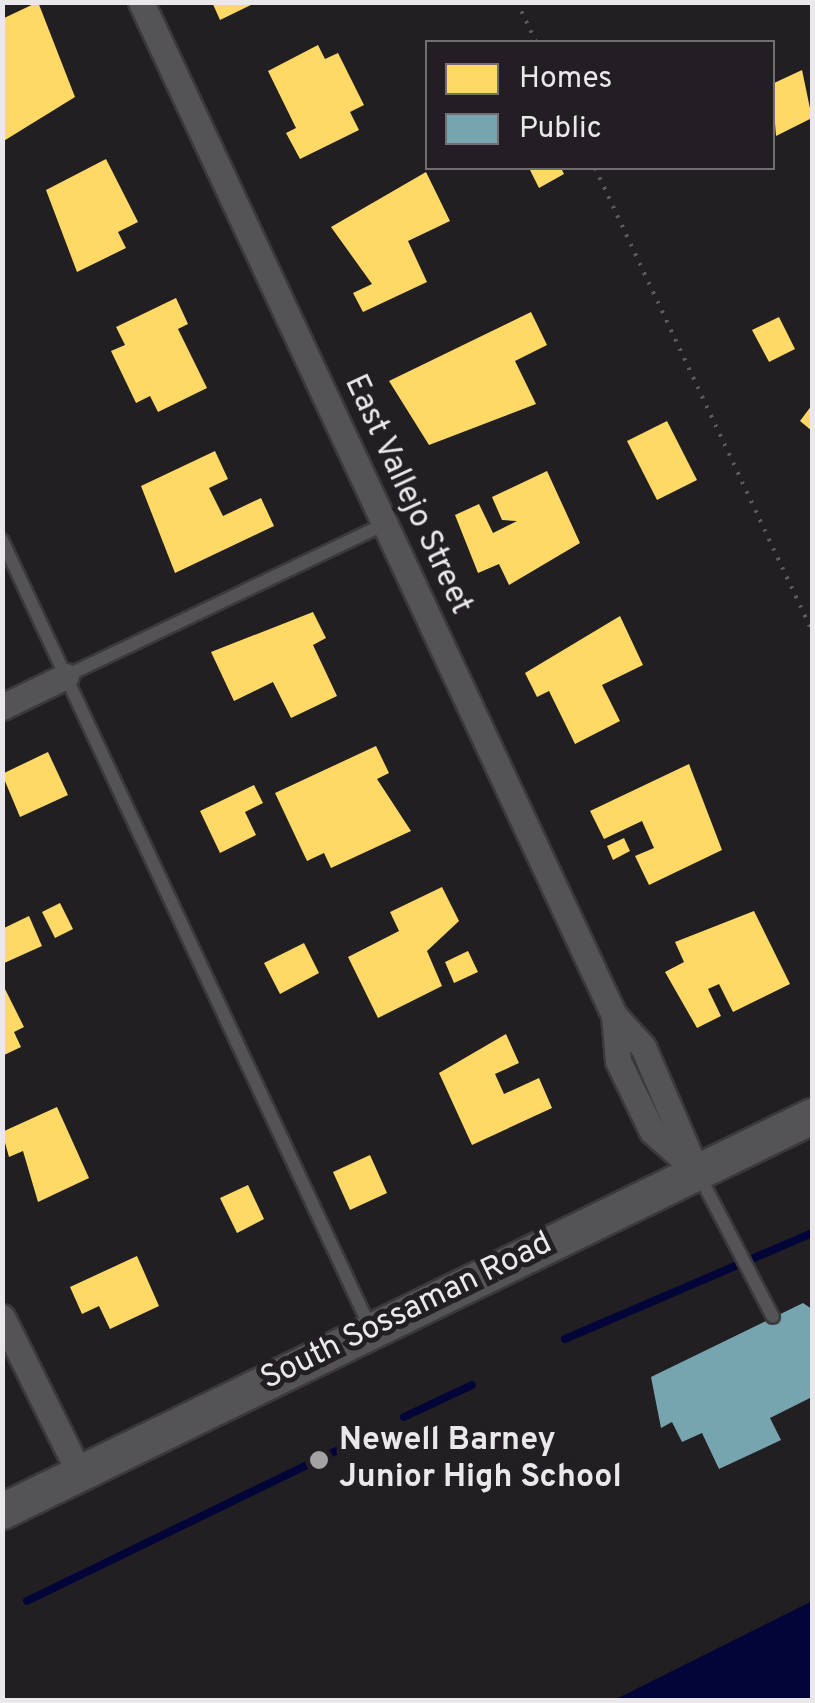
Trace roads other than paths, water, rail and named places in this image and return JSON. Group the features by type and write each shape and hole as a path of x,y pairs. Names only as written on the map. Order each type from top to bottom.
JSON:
{"main road":[{"name":"South Sossaman Road","path":"2,1511 812,1116"}],"street":[{"name":"East Vallejo Street","path":"141,2 614,1015 618,1061 652,1130 696,1170"},
{"path":"2,707 66,676"},
{"path":"2,1317 79,1472"}],"lane":[{"path":"66,676 384,524"},
{"path":"2,540 371,1329"},
{"path":"696,1170 773,1318"}],"waterway":[{"path":"565,1339 812,1233"},
{"path":"404,1417 472,1385"},
{"path":"27,1601 358,1440"}],"place":[{"name":"Newell Barney Junior High School","path":"319,1460"}]}
